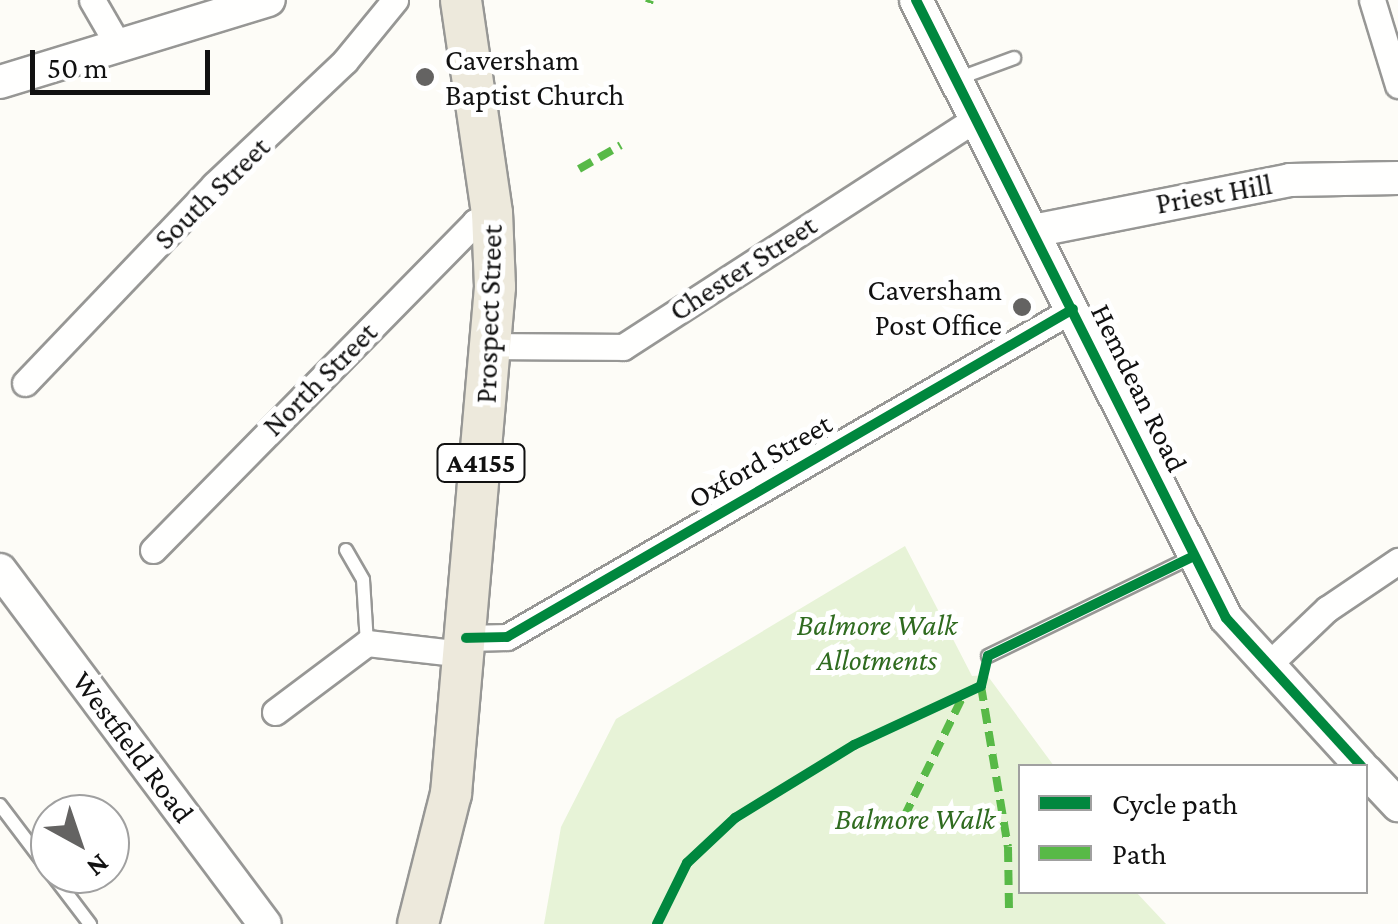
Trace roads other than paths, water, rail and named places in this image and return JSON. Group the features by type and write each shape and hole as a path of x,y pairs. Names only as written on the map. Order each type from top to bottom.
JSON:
{"main road":[{"name":"Prospect Street","path":"418,924 450,794 492,346 492,213 461,0"}],"street":[{"path":"92,0 118,45"},
{"path":"0,82 269,0"},
{"name":"South Street","path":"26,384 214,185 345,62 395,0"},
{"name":"Hemdean Road","path":"916,0 1226,618 1266,668 1358,764"},
{"path":"1372,0 1398,85"},
{"name":"Chester Street","path":"492,346 623,347 974,119"},
{"name":"Priest Hill","path":"1032,231 1290,180 1398,178"},
{"name":"North Street","path":"153,550 475,222 492,213"},
{"name":"Oxford Street","path":"367,642 465,646 507,636 1073,309"},
{"path":"1266,668 1328,609 1398,562"},
{"name":"Westfield Road","path":"0,570 266,924"},
{"path":"275,712 367,642"},
{"name":"Hemdean Road","path":"1368,774 1398,805"}],"lane":[{"path":"955,80 1014,58"},
{"path":"346,550 363,580 367,642"},
{"path":"988,656 1194,556"},
{"path":"0,805 30,845"},
{"path":"67,894 90,924"}],"place":[{"name":"Caversham Baptist Church","path":"425,77"},
{"name":"Caversham Post Office","path":"1022,307"}],"park label":[{"name":"Balmore Walk Allotments","path":"877,642"},
{"name":"Balmore Walk","path":"915,819"}]}
